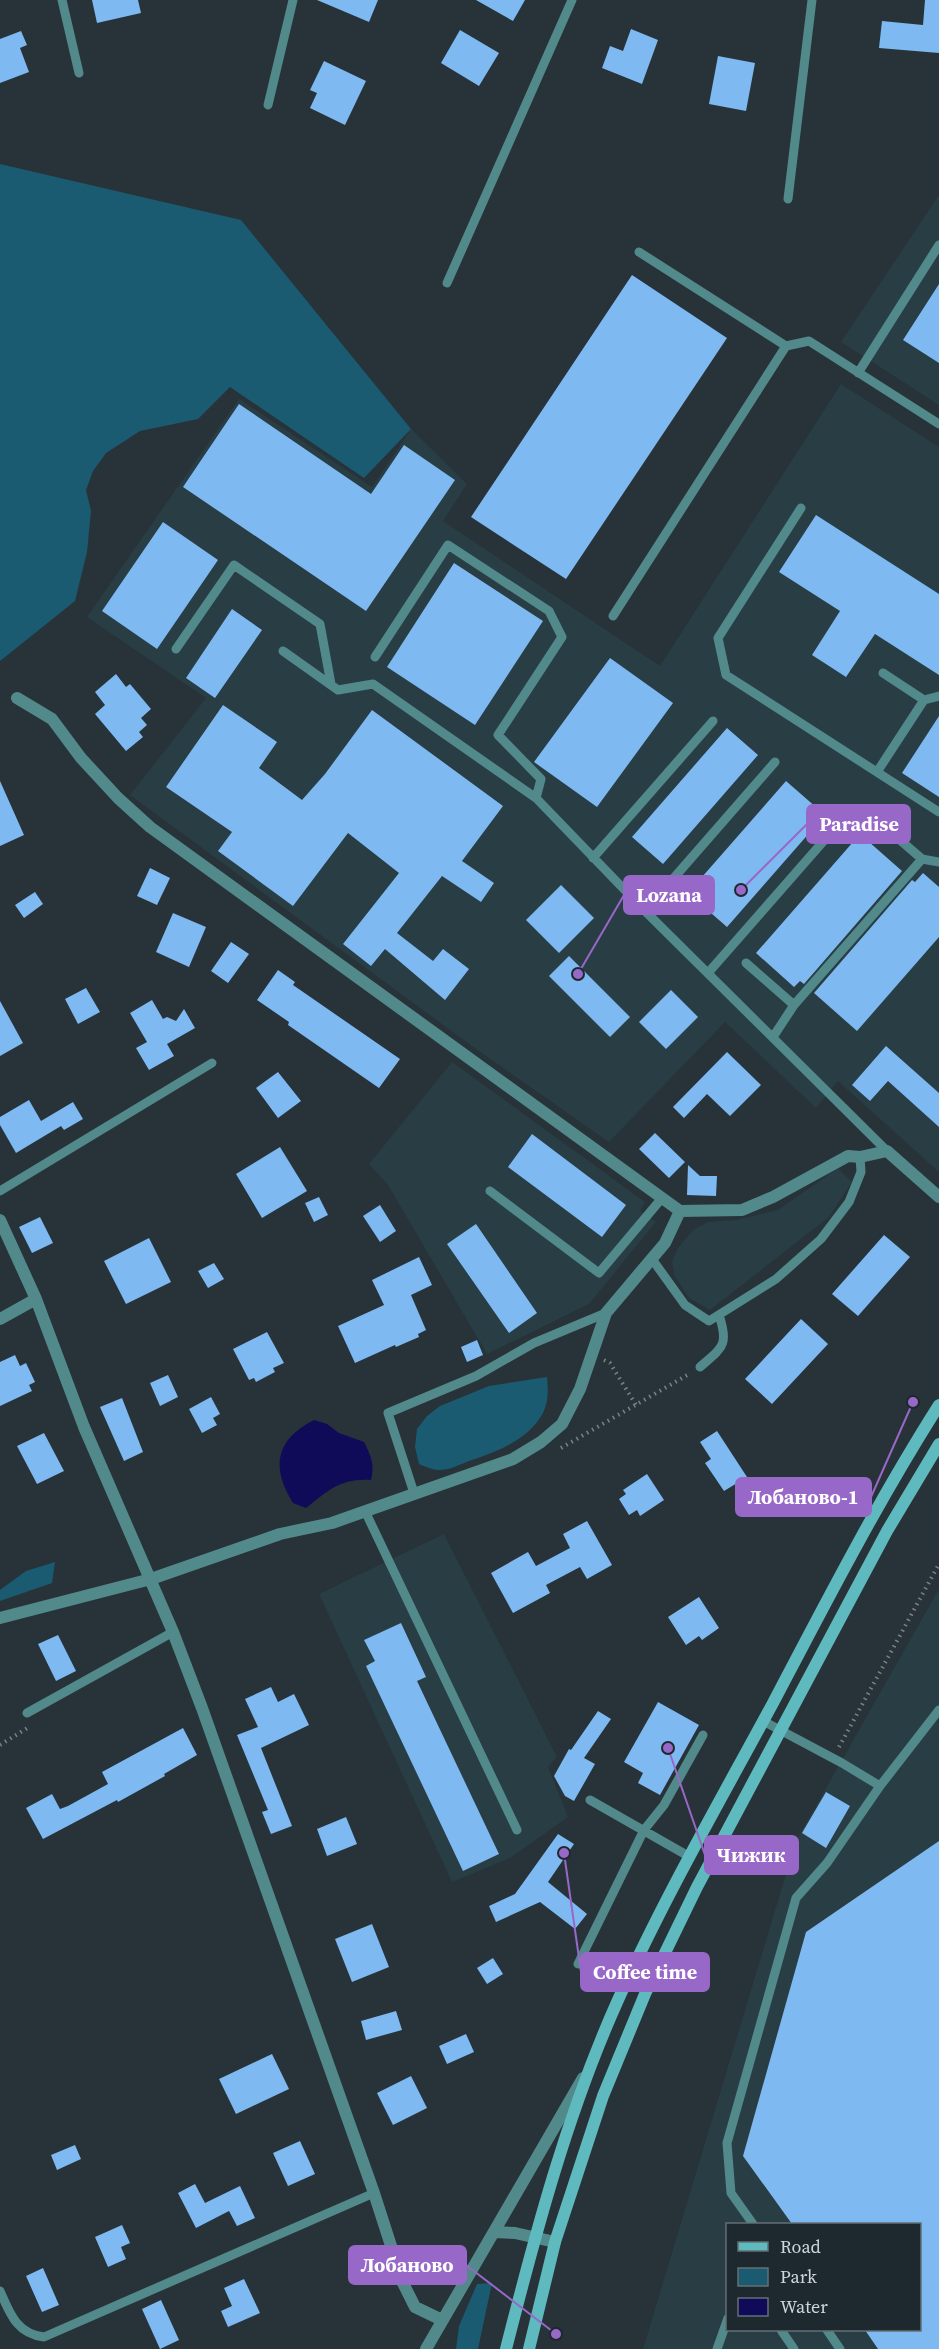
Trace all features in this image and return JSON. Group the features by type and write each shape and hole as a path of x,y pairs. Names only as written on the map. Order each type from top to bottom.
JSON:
{"main road":[{"path":"506,2349 574,2109 618,2000 690,1857 870,1521 939,1405"},
{"path":"529,2349 555,2242 603,2096 645,1994 697,1887 887,1531 939,1444"}],"street":[{"path":"17,698 52,719 96,774 118,798 150,826 680,1211 742,1210 773,1197 848,1156 861,1157 887,1151 939,1197"},
{"path":"0,1618 151,1579 280,1534 332,1523 414,1492 513,1459 541,1442 562,1424 580,1389 606,1313 665,1243 680,1211"},
{"path":"0,1220 36,1299 84,1427 151,1579 202,1707 374,2193 403,2283 415,2307 442,2320"},
{"path":"0,1319 36,1299"},
{"path":"426,2349 594,2059"},
{"path":"494,2232 536,2237 555,2242"}],"lane":[{"path":"62,0 79,73"},
{"path":"268,105 293,0"},
{"path":"447,283 572,0"},
{"path":"788,199 812,0"},
{"path":"858,373 939,245"},
{"path":"639,252 786,346 809,341 939,424"},
{"path":"613,616 786,346"},
{"path":"801,508 718,638 726,675 939,812"},
{"path":"375,657 448,545 549,611 562,637 498,735 541,779 536,798"},
{"path":"176,649 234,565 320,624 331,684"},
{"path":"283,651 338,690 373,684 536,798 645,911 887,1151"},
{"path":"883,673 924,700"},
{"path":"877,772 924,700 939,696"},
{"path":"593,858 713,721"},
{"path":"645,911 776,762"},
{"path":"708,973 842,820"},
{"path":"878,820 922,859 939,862"},
{"path":"773,1038 794,1005 922,859"},
{"path":"746,963 794,1005"},
{"path":"0,1191 212,1063"},
{"path":"652,1259 685,1305 710,1321 776,1279 820,1239 849,1202 861,1172 861,1157"},
{"path":"489,1191 599,1273 662,1198"},
{"path":"414,1492 388,1413 476,1376 534,1343 606,1313"},
{"path":"700,1367 720,1350 725,1333 719,1315"},
{"path":"365,1511 517,1830"},
{"path":"27,1713 173,1632"},
{"path":"752,2223 732,2193 727,2143 796,1898 827,1863 880,1786 939,1710"},
{"path":"763,1721 880,1786"},
{"path":"578,1964 644,1830 664,1805 704,1735"},
{"path":"590,1800 690,1857"},
{"path":"0,2291 11,2319 23,2331 33,2336 44,2337 374,2193"},
{"path":"717,2349 726,2324"},
{"path":"782,2331 794,2349"},
{"path":"827,2331 840,2349"}],"path":[{"path":"592,1353 610,1363 636,1405"},
{"path":"556,1450 700,1367"},
{"path":"833,1758 939,1564"},
{"path":"0,1745 30,1728 27,1713"}],"shaded area":[{"path":"939,195 939,405 841,342"},
{"path":"841,384 939,447 939,1172 838,1081 816,1108 725,1022 609,1142 472,1046 130,795 206,698 87,617 239,399 372,487 411,429 467,484 443,521 660,666"},
{"path":"452,1062 645,1202 640,1211 656,1222 589,1304 487,1354 388,1185 369,1164"},
{"path":"838,1168 852,1182 829,1217 710,1310 689,1298 674,1275 672,1261 678,1248 693,1230 708,1222 736,1220 778,1210"},
{"path":"444,1534 557,1757 548,1767 568,1817 510,1858 452,1882 319,1594"},
{"path":"939,1589 939,2349 643,2349 796,1841"}],"green space":[{"path":"0,164 241,220 411,429 364,478 230,387 198,419 140,431 106,453 93,471 86,490 91,511 87,552 75,601 0,661"},
{"path":"547,1377 548,1395 543,1413 522,1437 493,1453 450,1468 437,1470 419,1464 415,1447 417,1429 427,1416 440,1406 489,1386"},
{"path":"55,1562 52,1583 0,1601 0,1590 26,1571"},
{"path":"492,2283 478,2349 456,2349 459,2326 477,2284"}],"water":[{"path":"314,1420 327,1424 339,1433 364,1442 372,1461 373,1470 371,1480 351,1481 336,1486 306,1508 293,1503 286,1490 280,1466 284,1446 291,1436"}],"building":[{"path":"92,0 138,0 141,13 97,23"},
{"path":"317,0 378,0 369,22"},
{"path":"476,0 525,0 513,21"},
{"path":"925,0 939,0 939,53 879,48 882,21 923,25"},
{"path":"631,29 658,40 642,84 602,68 610,46 623,51"},
{"path":"460,30 499,53 479,86 441,63"},
{"path":"21,31 27,45 20,48 29,72 0,83 0,39"},
{"path":"718,56 755,63 746,111 709,104"},
{"path":"324,61 366,81 345,125 310,108 317,93 310,90"},
{"path":"632,275 727,338 566,579 471,517"},
{"path":"939,284 939,363 903,340"},
{"path":"239,404 371,494 404,445 455,480 366,611 183,487"},
{"path":"816,515 939,594 939,675 875,634 846,677 812,655 840,611 779,572"},
{"path":"163,522 218,560 157,649 102,611"},
{"path":"454,563 543,621 475,725 387,667"},
{"path":"232,609 262,630 215,698 186,678"},
{"path":"610,658 673,703 597,807 534,762"},
{"path":"116,674 126,687 130,684 151,709 141,718 147,725 139,732 143,737 126,751 95,714 105,705 95,692"},
{"path":"223,705 277,742 259,768 302,800 325,774 372,710 503,806 462,861 494,883 481,902 442,876 397,933 433,961 443,949 469,969 445,1000 385,949 371,966 343,944 399,873 348,833 293,906 218,851 232,832 166,787"},
{"path":"939,716 939,797 902,773"},
{"path":"727,728 758,755 663,864 632,837"},
{"path":"0,781 24,835 0,846"},
{"path":"786,781 825,815 727,927 688,893"},
{"path":"860,834 902,871 804,984 800,981 794,987 756,953"},
{"path":"150,868 170,878 157,905 137,896"},
{"path":"923,873 939,887 939,937 857,1031 814,993 912,880 915,882"},
{"path":"561,885 594,918 559,953 526,920"},
{"path":"35,892 43,904 24,918 15,905"},
{"path":"173,913 206,927 189,967 156,952"},
{"path":"231,942 249,954 228,983 211,971"},
{"path":"569,956 630,1017 610,1037 549,976"},
{"path":"278,970 295,982 293,985 400,1059 379,1088 288,1025 289,1022 257,1000"},
{"path":"86,988 100,1012 78,1024 65,999"},
{"path":"671,990 698,1017 666,1049 639,1022"},
{"path":"152,1000 163,1019 167,1017 176,1021 184,1009 195,1028 167,1044 174,1056 149,1070 136,1048 147,1042 130,1013"},
{"path":"0,1001 23,1043 0,1056"},
{"path":"886,1046 939,1093 939,1127 888,1081 870,1101 852,1085"},
{"path":"727,1052 761,1085 730,1116 707,1094 684,1118 673,1107"},
{"path":"278,1072 301,1101 278,1118 256,1088"},
{"path":"29,1100 41,1121 73,1102 83,1119 64,1130 61,1126 16,1153 0,1125 0,1117"},
{"path":"655,1133 685,1162 669,1178 639,1149"},
{"path":"532,1134 626,1205 602,1237 508,1167"},
{"path":"280,1147 307,1191 262,1218 236,1174"},
{"path":"688,1165 700,1176 717,1176 716,1196 687,1195"},
{"path":"319,1197 328,1215 314,1222 305,1203"},
{"path":"380,1205 396,1231 380,1242 363,1216"},
{"path":"40,1217 53,1243 32,1253 19,1227"},
{"path":"476,1224 537,1313 509,1333 447,1244"},
{"path":"884,1235 910,1257 858,1316 832,1294"},
{"path":"149,1238 171,1282 126,1304 104,1261"},
{"path":"419,1257 432,1285 411,1295 426,1330 418,1334 419,1337 355,1363 338,1326 384,1305 372,1280"},
{"path":"214,1263 224,1279 208,1288 198,1271"},
{"path":"801,1319 828,1344 772,1404 745,1379"},
{"path":"267,1332 284,1363 273,1368 275,1372 256,1382 254,1378 249,1380 233,1349"},
{"path":"477,1340 483,1355 467,1362 461,1347"},
{"path":"15,1355 20,1366 26,1363 35,1382 29,1385 32,1391 0,1406 0,1362"},
{"path":"168,1375 178,1397 160,1406 150,1383"},
{"path":"211,1397 220,1414 213,1418 217,1425 202,1433 189,1409"},
{"path":"122,1398 143,1452 124,1461 100,1407"},
{"path":"717,1431 747,1477 724,1491 705,1463 711,1459 700,1442"},
{"path":"44,1433 64,1471 37,1484 17,1446"},
{"path":"647,1474 664,1500 640,1516 637,1510 629,1515 619,1499 626,1494 623,1490"},
{"path":"587,1521 612,1565 587,1579 580,1567 546,1585 550,1593 513,1613 491,1573 528,1552 536,1566 570,1548 563,1534"},
{"path":"699,1597 719,1628 702,1640 699,1636 686,1645 668,1617"},
{"path":"401,1623 426,1677 417,1681 499,1854 463,1871 366,1666 375,1661 364,1640"},
{"path":"58,1635 76,1671 56,1681 38,1644"},
{"path":"271,1687 278,1702 294,1694 309,1725 261,1748 292,1826 271,1834 262,1812 268,1810 237,1735 258,1727 245,1699"},
{"path":"658,1702 699,1725 660,1795 638,1783 643,1773 624,1762"},
{"path":"598,1711 611,1719 584,1758 595,1764 574,1801 565,1796 554,1776 569,1749 571,1750"},
{"path":"183,1728 197,1755 118,1802 117,1800 43,1839 26,1808 52,1794 60,1809 68,1806 108,1784 102,1772"},
{"path":"826,1792 850,1806 826,1848 802,1833"},
{"path":"346,1817 357,1844 327,1856 317,1829"},
{"path":"558,1834 574,1844 548,1882 587,1914 575,1929 540,1902 496,1922 489,1906 515,1894"},
{"path":"939,1841 939,2349 878,2349 866,2331 921,2331 921,2223 791,2223 743,2156 806,1932"},
{"path":"372,1924 389,1967 352,1982 335,1939"},
{"path":"493,1958 503,1974 487,1984 477,1968"},
{"path":"396,2011 402,2030 366,2040 361,2021"},
{"path":"466,2034 474,2052 447,2064 439,2046"},
{"path":"272,2054 289,2089 236,2114 219,2079"},
{"path":"411,2076 427,2108 393,2125 377,2093"},
{"path":"300,2141 315,2174 288,2186 273,2153"},
{"path":"75,2145 81,2159 57,2170 51,2155"},
{"path":"195,2184 205,2203 240,2186 255,2218 237,2226 229,2211 196,2228 178,2193"},
{"path":"122,2225 130,2243 121,2247 126,2259 108,2267 95,2237"},
{"path":"43,2268 59,2305 42,2312 26,2276"},
{"path":"244,2279 260,2313 228,2327 221,2311 232,2306 224,2288"},
{"path":"161,2300 179,2340 160,2349 142,2309"}],"place":[{"name":"Paradise","path":"741,890"},
{"name":"Lozana","path":"578,974"},
{"name":"Лобаново-1","path":"913,1402"},
{"name":"Чижик","path":"668,1748"},
{"name":"Coffee time","path":"564,1853"},
{"name":"Лобаново","path":"556,2334"}]}
